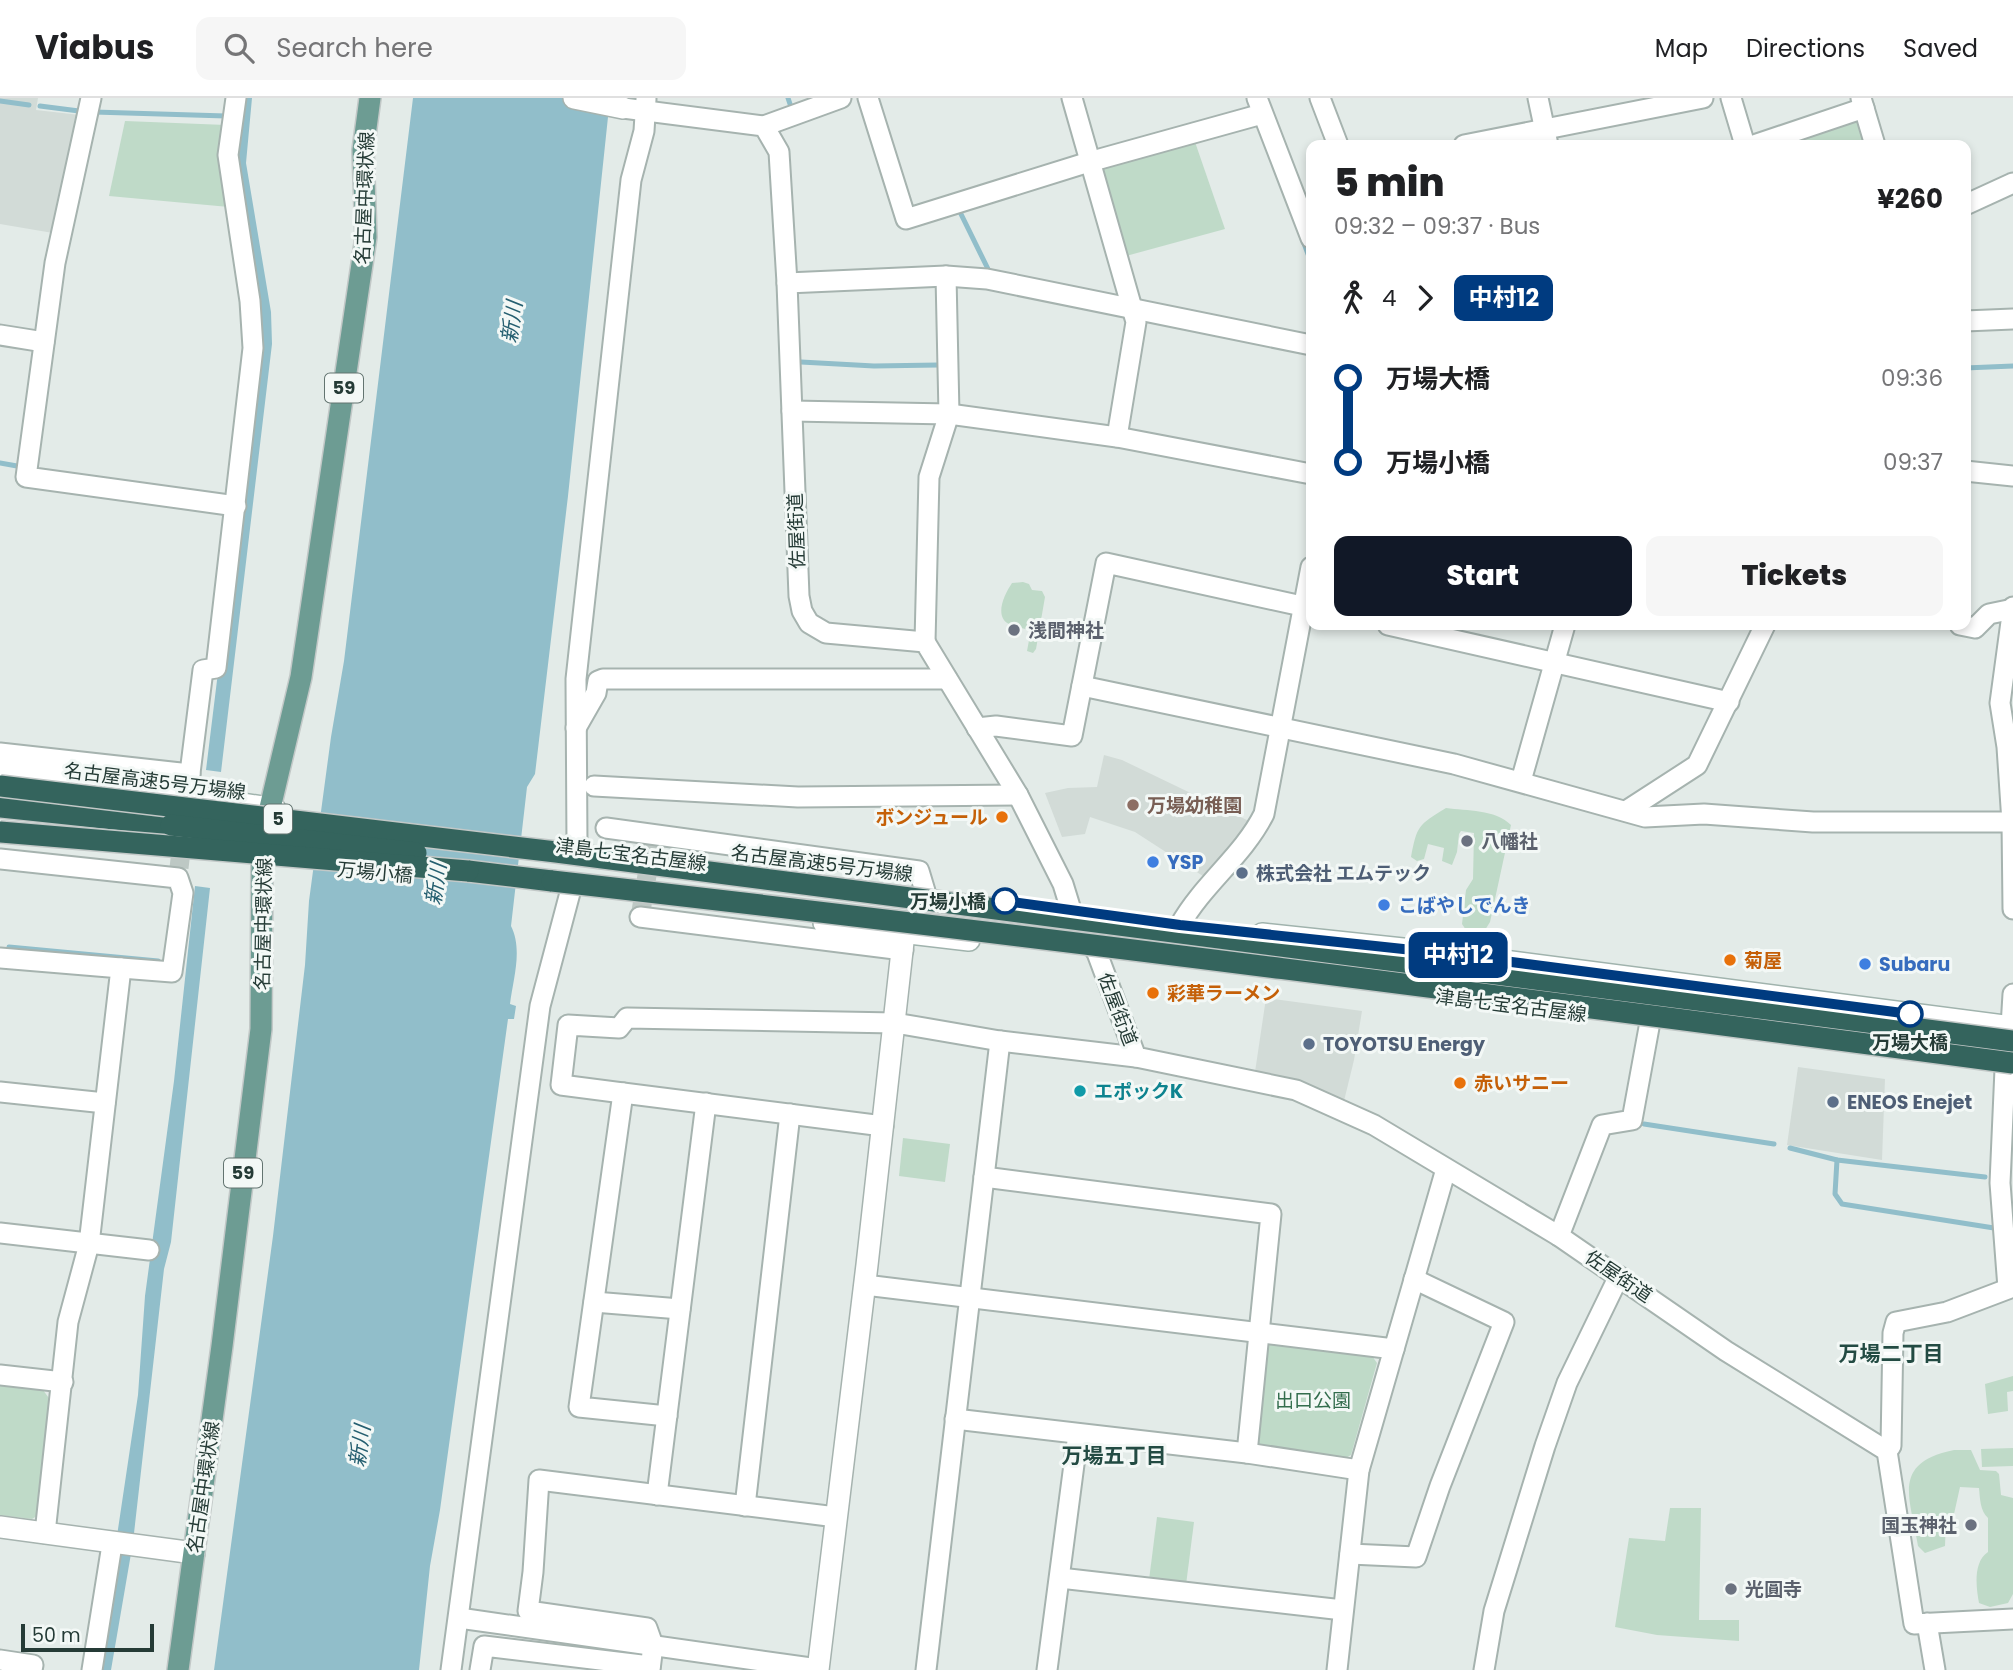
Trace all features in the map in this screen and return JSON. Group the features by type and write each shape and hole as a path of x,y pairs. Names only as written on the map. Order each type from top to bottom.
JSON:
{"highway":[{"name":"名古屋高速5号万場線","path":"0,786 2012,1032"},
{"path":"0,807 451,857 468,871"},
{"name":"5","path":"0,832 468,871 877,918 1559,1003 2010,1068"}],"main road":[{"name":"名古屋中環状線","path":"178,1670 261,1029 273,863 270,808 302,677 366,237 363,150 370,98"},
{"path":"574,98 623,108"},
{"name":"津島七宝名古屋線","path":"0,770 270,808 1180,925 1450,954 2012,1032"},
{"path":"0,840 273,863"},
{"name":"万場小橋","path":"273,863 560,888"},
{"name":"津島七宝名古屋線","path":"560,888 904,942 1097,953 2010,1068"},
{"path":"820,1670 904,942"},
{"path":"0,1527 194,1553"}],"street":[{"path":"92,98 55,262 26,477 236,506"},
{"path":"0,753 190,777 202,670 216,668 253,337 228,155 236,98"},
{"path":"623,108 646,104 764,126 841,98"},
{"path":"867,98 906,219 1260,106 1306,225"},
{"path":"1072,98 1136,323 1117,437"},
{"path":"1320,98 1336,140"},
{"path":"1538,98 1546,137"},
{"path":"1515,140 1546,137 1703,98"},
{"path":"1731,98 1744,140"},
{"path":"1767,140 1863,103 1874,140"},
{"path":"567,845 576,679 597,470 631,180 644,131 646,104"},
{"name":"佐屋街道","path":"764,126 779,152 788,283 799,596 802,611 808,623 825,633 925,642 1018,795 1063,884 1071,910 1097,953 1136,1057 1296,1090 1374,1125 1559,1236 1726,1352 1887,1451"},
{"path":"1971,202 2013,183"},
{"path":"925,642 929,477 949,414 946,275"},
{"path":"788,283 946,275 987,279 1306,344"},
{"path":"1971,321 2013,319"},
{"path":"0,335 44,342"},
{"path":"792,411 949,414 1117,437 1306,473"},
{"path":"1971,472 2013,476"},
{"path":"977,728 996,726 1072,736 1106,563 1306,607"},
{"path":"1971,627 1975,628 1989,614 2013,608 2007,681 2000,703 2007,747 2012,822 2013,909"},
{"path":"1180,925 1193,903 1255,832 1264,814 1306,612"},
{"path":"1410,630 1729,702"},
{"path":"1521,781 1563,630"},
{"path":"1626,811 1697,765 1763,630"},
{"path":"575,729 596,693 598,681 603,679 947,680"},
{"path":"1082,686 1454,764 1645,817 1704,814 1813,822 2012,822"},
{"path":"594,786 798,797 1018,795"},
{"path":"606,828 919,871 925,891"},
{"path":"0,859 179,873 183,893 172,972 0,958"},
{"path":"451,1670 540,1006 560,888"},
{"path":"640,917 904,942"},
{"path":"45,1533 68,1322 89,1244 121,968"},
{"path":"2012,1032 2013,994"},
{"path":"883,1126 561,1085 568,1025 619,1028 627,1018 895,1023 1000,1041 1136,1057"},
{"path":"1559,1236 1602,1125 1632,1120 1650,1022"},
{"path":"926,1670 1000,1041"},
{"path":"2010,1068 2000,1183 2010,1288 1947,1312 1896,1322 1893,1333 1891,1446 1887,1451 1914,1624 2013,1619"},
{"path":"0,1092 105,1102"},
{"path":"623,1093 579,1407 667,1416"},
{"path":"657,1495 706,1103"},
{"path":"745,1506 790,1114"},
{"path":"1337,1670 1360,1470 1446,1169"},
{"path":"984,1177 1271,1214 1247,1453"},
{"path":"0,1233 149,1250"},
{"path":"1483,1670 1494,1611 1545,1446 1567,1383 1619,1276"},
{"path":"1350,1554 1416,1557 1440,1486 1504,1322 1414,1279"},
{"path":"865,1285 1394,1349"},
{"path":"594,1302 680,1309"},
{"path":"0,1375 63,1382"},
{"path":"954,1419 1247,1453 1360,1470"},
{"path":"1047,1670 1079,1434"},
{"path":"480,1670 484,1646 650,1668 653,1645 647,1628 528,1611 539,1480 836,1517"},
{"path":"92,1670 111,1542"},
{"path":"1060,1578 1343,1610"},
{"path":"459,1618 820,1670"},
{"path":"1927,1623 1934,1670"},
{"path":"0,1660 33,1665 32,1670"}],"shaded area":[{"path":"0,98 38,98 36,110 80,115 53,233 0,224"},
{"name":"万場幼稚園","path":"1104,755 1122,760 1253,823 1206,878 1135,832 1090,817 1085,834 1062,837 1045,793 1068,788 1097,787"},
{"path":"1266,998 1362,1011 1344,1101 1255,1072"},
{"path":"1798,1067 1885,1079 1882,1160 1787,1145"}],"green space":[{"path":"1855,118 1861,121 1867,140 1792,140"},
{"path":"125,121 226,125 229,207 109,196"},
{"path":"1195,142 1225,229 1126,256 1103,170 1106,166"},
{"path":"1012,583 1029,584 1032,590 1042,591 1045,597 1033,653 1027,651 1029,630 1006,622 1001,612 1003,600"},
{"path":"1446,808 1489,813 1511,825 1490,922 1485,930 1466,930 1462,924 1466,890 1473,879 1474,833 1461,831 1452,865 1442,861 1444,848 1428,844 1424,859 1417,861 1411,857 1420,827"},
{"path":"903,1138 950,1144 945,1182 899,1176"},
{"name":"出口公園","path":"1271,1342 1372,1356 1377,1363 1351,1455 1344,1459 1261,1450 1254,1440 1266,1348"},
{"path":"2013,1376 2013,1391 2007,1392 2008,1411 1988,1414 1985,1384"},
{"path":"0,1384 43,1390 51,1401 40,1514 32,1519 0,1515"},
{"path":"2013,1448 2013,1466 1982,1467 1981,1449"},
{"path":"1954,1450 1971,1450 1980,1470 1996,1471 1999,1474 2001,1495 2013,1498 2013,1594 2008,1603 1990,1607 1979,1603 1977,1575 1980,1562 1988,1552 1988,1518 1982,1508 1979,1488 1960,1487 1954,1514 1948,1515 1946,1519 1945,1546 1925,1553 1918,1546 1909,1498 1909,1484 1913,1473 1934,1456"},
{"path":"1670,1508 1701,1508 1699,1620 1739,1620 1739,1641 1657,1635 1615,1627 1629,1538 1665,1541"},
{"path":"1157,1517 1194,1522 1186,1585 1149,1580"}],"water":[{"path":"239,98 252,98 246,163 271,312 272,344 221,772 206,770 256,363 236,195"},
{"name":"新川","path":"413,98 610,98 568,496 535,774 527,787 511,926 517,955 510,1004 516,1006 514,1019 508,1019 430,1566 419,1670 214,1670 273,1236 305,965 309,901 344,661"},
{"path":"195,886 210,888 171,1242 164,1269 133,1542 111,1670 97,1670 138,1395 145,1296 174,1081"}],"waterway":[{"path":"788,98 790,104"},
{"path":"0,101 29,105"},
{"path":"40,106 79,111"},
{"path":"94,112 226,116"},
{"path":"959,210 988,269"},
{"path":"1302,238 1306,249"},
{"path":"801,362 874,366 938,365"},
{"path":"1971,368 2013,366"},
{"path":"0,463 17,466"},
{"path":"9,947 158,961"},
{"path":"1644,1124 1774,1144"},
{"path":"1790,1148 1837,1160 1985,1177"},
{"path":"1837,1160 1835,1194 1842,1204 1994,1228"}],"tunnel":[{"path":"179,868 183,834"},
{"path":"640,917 654,834"}],"bus line":[{"name":"中村12","path":"1005,901 1180,925 1450,954 1910,1014"}],"place":[{"name":"浅間神社","path":"1014,630"},
{"name":"万場幼稚園","path":"1133,805"},
{"name":"ボンジュール","path":"1002,817"},
{"name":"八幡社","path":"1467,841"},
{"name":"YSP","path":"1153,862"},
{"name":"株式会社 エムテック","path":"1242,873"},
{"name":"万場小橋","path":"1005,901"},
{"name":"こばやしでんき","path":"1384,905"},
{"name":"菊屋","path":"1730,960"},
{"name":"Subaru","path":"1865,964"},
{"name":"彩華ラーメン","path":"1153,993"},
{"name":"万場大橋","path":"1910,1014"},
{"name":"TOYOTSU Energy","path":"1309,1044"},
{"name":"赤いサニー","path":"1460,1083"},
{"name":"エポックK","path":"1080,1091"},
{"name":"ENEOS Enejet","path":"1833,1102"},
{"name":"国玉神社","path":"1971,1525"},
{"name":"光圓寺","path":"1731,1589"}],"district":[{"name":"万場二丁目","path":"1891,1354"},
{"name":"万場五丁目","path":"1114,1456"}]}
